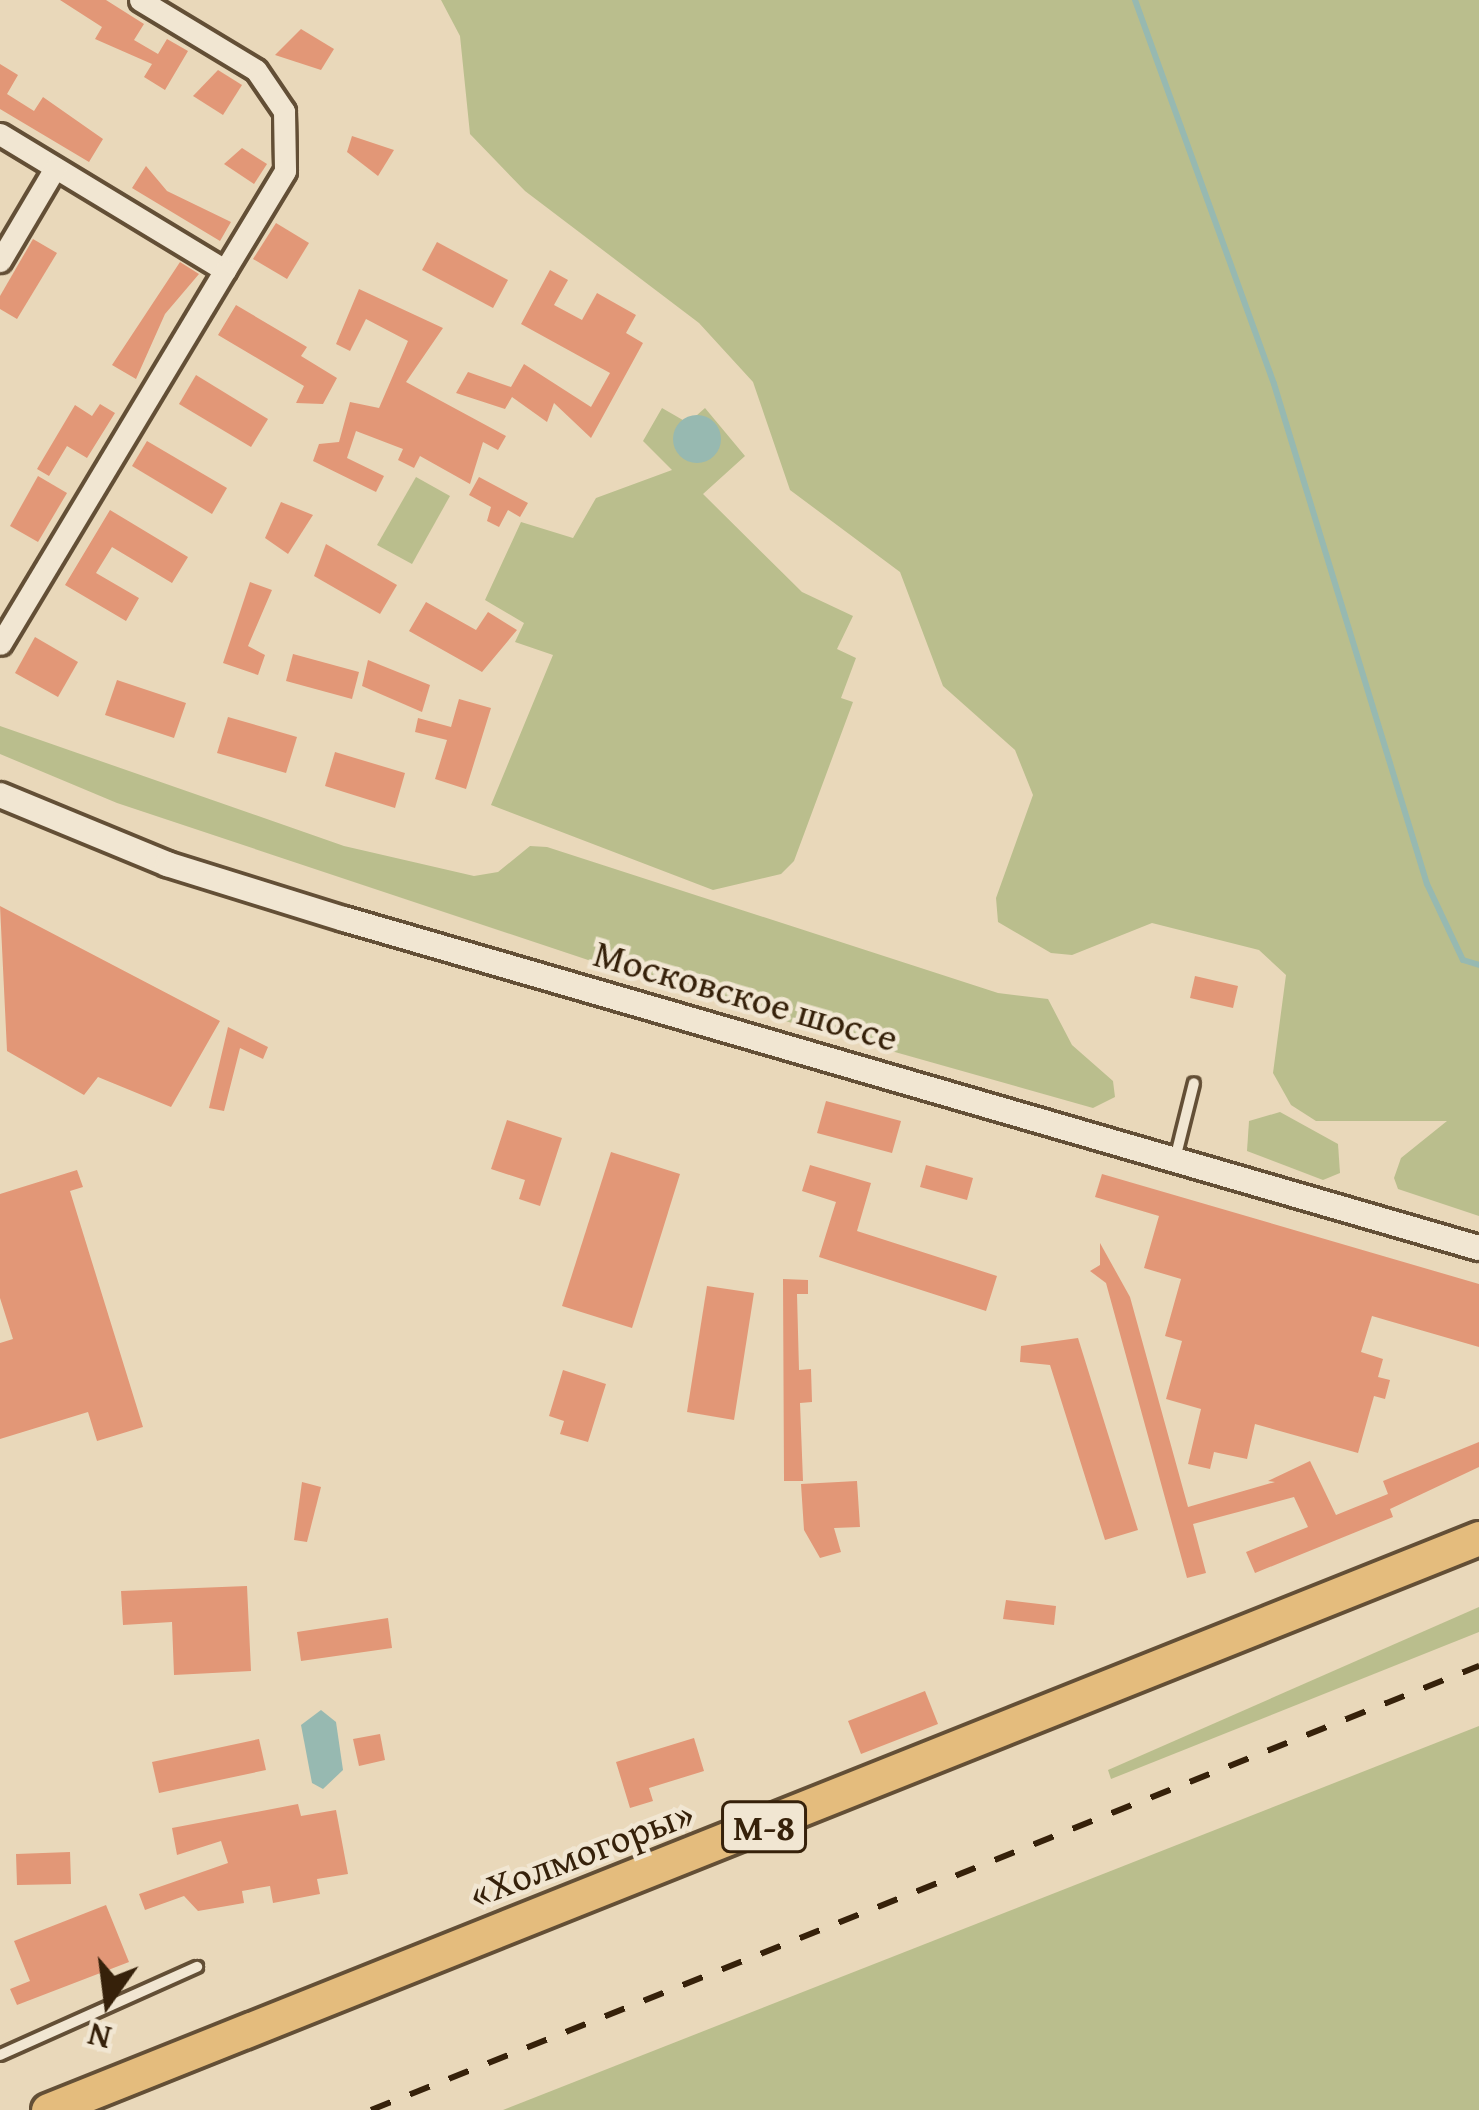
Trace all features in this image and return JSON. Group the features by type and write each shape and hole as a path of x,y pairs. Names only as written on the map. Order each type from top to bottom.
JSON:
{"highway":[{"name":"«Холмогоры»","path":"48,2110 1479,1538"}],"street":[{"path":"0,644 285,171 284,111 256,70 140,0"},
{"path":"0,134 225,270"},
{"path":"0,260 55,168"},
{"name":"Московское шоссе","path":"0,795 167,864 344,920 1479,1248"}],"lane":[{"path":"1175,1159 1194,1083"},
{"path":"1,2050 196,1966"}],"green space":[{"path":"441,0 1479,0 1479,1216 1398,1189 1394,1178 1401,1158 1447,1121 1316,1121 1291,1105 1273,1073 1286,975 1259,950 1152,923 1072,955 1051,953 998,922 996,898 1033,795 1015,750 943,686 900,572 790,490 753,382 699,323 525,191 470,134 460,36"},
{"path":"662,408 688,423 705,408 745,456 703,494 802,592 853,616 837,649 856,658 841,698 853,702 794,861 781,874 713,890 491,805 553,655 515,642 524,623 485,600 521,522 573,538 596,498 672,470 643,441"},
{"path":"416,477 450,496 412,564 377,545"},
{"path":"0,726 344,846 474,876 498,872 530,846 547,847 998,993 1048,999 1072,1045 1113,1081 1115,1097 1093,1108 693,995 117,803 0,754"},
{"path":"1280,1112 1338,1144 1340,1173 1323,1180 1247,1151 1249,1121"},
{"path":"1479,1607 1479,1632 1111,1779 1108,1770"},
{"path":"1479,1726 1479,2110 503,2110"}],"water":[{"path":"697,415 714,422 721,439 714,456 697,463 680,456 673,439 680,422"},
{"path":"321,1710 336,1722 343,1770 323,1789 312,1783 301,1725"}],"building":[{"path":"60,0 106,0 144,24 134,40 158,54 167,39 188,51 165,90 144,77 152,64 95,39 102,27"},
{"path":"301,29 334,49 321,70 275,55"},
{"path":"0,64 18,75 7,94 34,111 43,97 103,139 89,162 0,109"},
{"path":"218,70 242,85 223,115 193,96"},
{"path":"352,136 394,150 378,176 347,152"},
{"path":"242,148 267,164 254,184 224,164"},
{"path":"146,166 167,191 231,222 220,241 132,188"},
{"path":"276,223 309,243 287,279 253,259"},
{"path":"33,239 57,253 17,319 0,309 0,296"},
{"path":"437,242 508,280 493,308 422,270"},
{"path":"180,262 199,274 165,314 136,379 112,365"},
{"path":"550,270 568,280 554,305 582,320 597,293 636,315 626,333 643,343 591,438 554,403 547,422 512,397 505,409 456,393 468,372 511,387 524,364 591,407 610,373 521,324"},
{"path":"359,289 443,328 406,382 506,436 498,450 483,442 470,484 420,456 414,468 398,460 403,449 356,431 347,458 384,476 376,492 313,461 319,444 339,442 350,402 379,408 408,341 366,319 350,351 336,344"},
{"path":"236,305 307,347 301,356 337,378 323,404 296,403 304,386 218,335"},
{"path":"196,375 268,419 251,447 179,404"},
{"path":"100,404 115,413 87,458 67,446 49,476 37,469 75,405 92,416"},
{"path":"147,441 227,488 212,514 132,466"},
{"path":"38,476 67,493 38,542 10,526"},
{"path":"479,477 528,503 520,517 508,510 499,527 487,521 491,507 469,495"},
{"path":"281,502 313,515 288,554 265,538"},
{"path":"110,510 188,557 172,583 112,547 96,573 139,598 126,621 65,585"},
{"path":"326,544 397,585 380,614 314,576"},
{"path":"250,582 272,590 248,646 265,655 258,675 223,663"},
{"path":"426,602 476,630 488,612 517,630 482,672 409,631"},
{"path":"35,637 78,662 58,697 15,673"},
{"path":"293,654 359,672 352,699 286,681"},
{"path":"368,660 430,685 422,712 362,686"},
{"path":"117,680 186,703 174,738 105,715"},
{"path":"459,699 491,708 466,789 435,779 447,740 415,732 418,718 451,727"},
{"path":"228,717 297,737 286,773 217,753"},
{"path":"335,752 405,773 395,808 325,786"},
{"path":"0,906 220,1021 171,1107 98,1077 84,1095 7,1051"},
{"path":"1195,976 1238,986 1233,1008 1190,998"},
{"path":"228,1027 268,1047 263,1059 240,1048 224,1111 209,1108"},
{"path":"826,1101 901,1121 892,1153 817,1133"},
{"path":"507,1120 562,1138 540,1206 519,1199 525,1180 491,1169"},
{"path":"611,1152 680,1174 632,1328 562,1306"},
{"path":"810,1165 871,1183 857,1231 997,1276 986,1311 819,1257 836,1202 802,1191"},
{"path":"926,1165 973,1178 967,1200 920,1187"},
{"path":"77,1170 83,1187 70,1191 143,1427 97,1441 88,1412 0,1439 0,1343 13,1339 0,1298 0,1194"},
{"path":"1102,1174 1479,1284 1479,1347 1372,1316 1361,1352 1383,1359 1378,1377 1390,1380 1385,1399 1374,1396 1358,1453 1255,1424 1247,1459 1214,1452 1210,1469 1188,1464 1201,1409 1166,1399 1182,1341 1165,1336 1181,1279 1144,1268 1159,1216 1095,1197"},
{"path":"1100,1243 1130,1297 1188,1507 1275,1482 1268,1481 1310,1461 1336,1515 1388,1494 1383,1481 1479,1442 1479,1467 1390,1509 1393,1517 1255,1573 1246,1552 1308,1527 1294,1497 1193,1524 1206,1573 1187,1578 1106,1283 1090,1271 1100,1265"},
{"path":"783,1279 808,1280 808,1294 797,1294 799,1370 811,1369 812,1402 800,1403 803,1481 784,1481"},
{"path":"707,1286 754,1293 734,1420 687,1412"},
{"path":"1078,1338 1138,1530 1105,1540 1050,1365 1020,1362 1021,1346"},
{"path":"563,1370 606,1384 588,1442 560,1434 564,1421 549,1416"},
{"path":"857,1481 860,1527 834,1528 841,1552 820,1558 804,1530 801,1484"},
{"path":"302,1482 321,1487 307,1542 294,1540"},
{"path":"247,1586 251,1671 174,1675 172,1622 123,1625 121,1591"},
{"path":"1006,1600 1056,1606 1054,1625 1003,1619"},
{"path":"388,1618 392,1648 301,1661 297,1632"},
{"path":"925,1691 938,1724 861,1754 848,1721"},
{"path":"380,1734 385,1760 359,1766 353,1739"},
{"path":"694,1738 704,1771 649,1788 653,1801 630,1808 616,1762"},
{"path":"259,1739 266,1770 159,1793 152,1762"},
{"path":"298,1804 301,1816 336,1810 348,1874 317,1879 320,1894 273,1903 270,1886 242,1891 244,1903 198,1911 184,1896 145,1910 139,1894 228,1863 221,1841 177,1855 172,1828"},
{"path":"70,1852 71,1884 17,1885 16,1854"},
{"path":"106,1905 129,1962 17,2005 10,1989 30,1981 14,1941"}],"waterway":[{"path":"1135,0 1274,384 1427,884 1463,960 1479,965"}],"railway":[{"path":"371,2110 1479,1666"}]}
